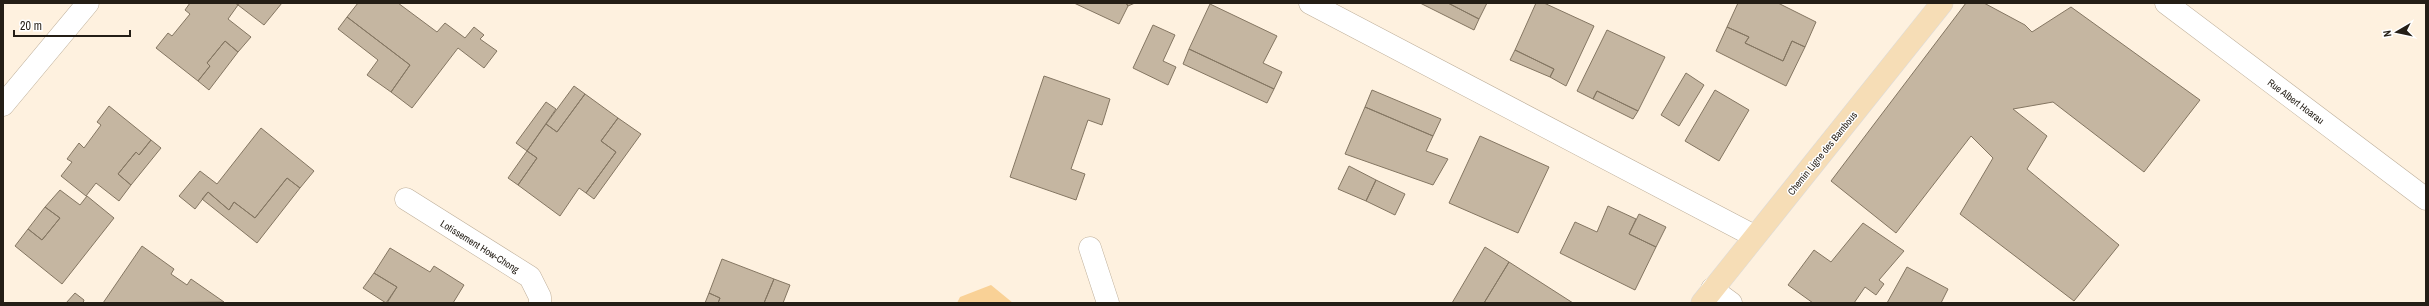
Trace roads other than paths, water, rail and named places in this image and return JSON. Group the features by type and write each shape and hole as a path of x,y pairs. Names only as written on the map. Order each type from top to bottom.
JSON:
{"main road":[{"name":"Chemin Ligne des Bambous","path":"1707,296 1942,3"}],"street":[{"path":"3,105 88,3"},
{"path":"1310,3 1754,236"},
{"name":"Rue Albert Hoarau","path":"2166,3 2426,199"},
{"name":"Lotissement How-Chong","path":"406,199 530,277 540,297 540,303"},
{"path":"1090,248 1108,303"},
{"path":"1707,296 1731,303"}]}
